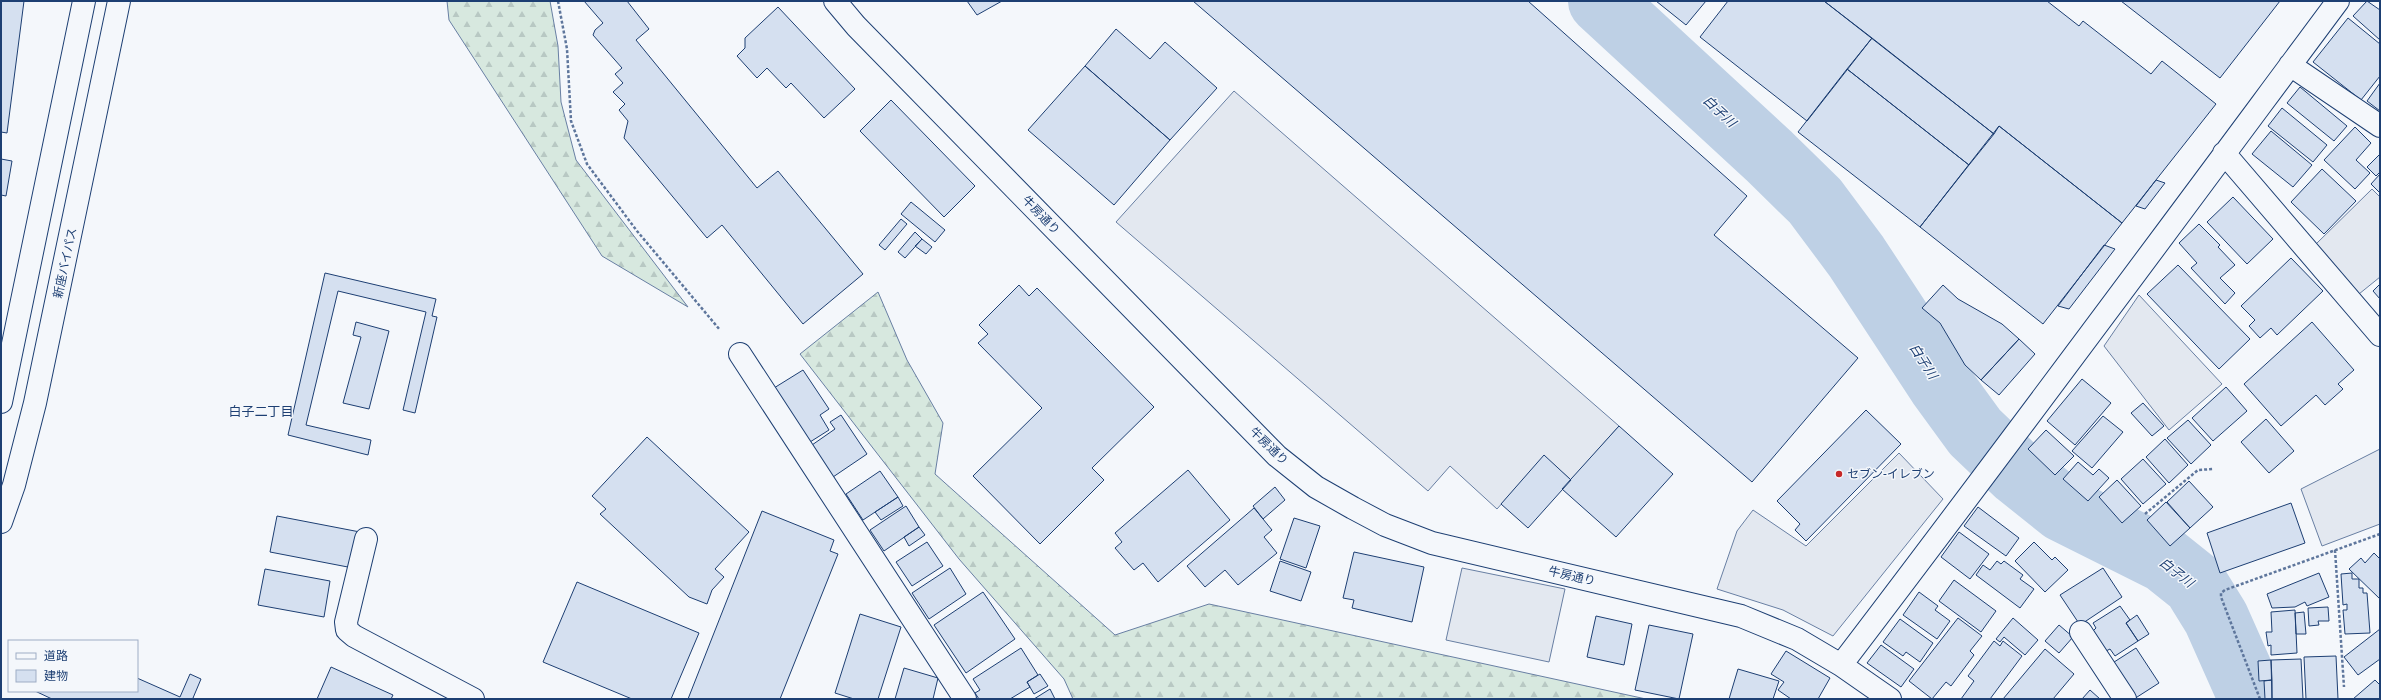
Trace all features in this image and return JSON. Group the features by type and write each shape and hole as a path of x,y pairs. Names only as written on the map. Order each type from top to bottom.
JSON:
{"main road":[{"path":"1,402 84,1"},
{"name":"新座バイパス","path":"1,522 14,484 35,403 119,1"},
{"name":"牛房通り","path":"835,1 867,37 1277,456 1316,487 1385,525 1432,543 1741,616 1797,639 1841,665 1890,699"},
{"path":"1841,665 1978,486 2338,1"},
{"path":"2290,65 2380,126"},
{"path":"2224,153 2380,336"},
{"path":"740,354 965,699"},
{"path":"366,539 346,622 347,630 354,636 473,699"},
{"path":"2081,632 2125,699"}],"path":[{"path":"558,1 567,48 571,120 587,164 637,231 740,354"},
{"path":"2145,514 2198,470 2214,469"},
{"path":"2260,699 2221,598 2221,593 2225,590 2380,534"},
{"path":"2335,550 2344,687"}],"green space":[{"path":"447,1 550,1 558,46 561,102 576,160 688,307 602,256 449,20"},
{"path":"878,292 907,360 943,423 935,474 1115,635 1209,604 1646,699 1073,699 1064,679 959,559 800,354"}],"shaded area":[{"path":"1234,91 1619,426 1571,480 1544,456 1497,509 1450,466 1428,491 1116,222"},
{"path":"2372,189 2380,197 2380,277 2359,294 2316,244"},
{"path":"2139,295 2222,384 2169,430 2104,346"},
{"path":"2380,449 2380,524 2322,546 2301,489"},
{"path":"1899,453 1943,499 1833,636 1783,610 1717,589 1737,531 1753,510 1806,546"},
{"path":"1462,568 1565,589 1549,662 1446,640"}],"building":[{"path":"1,1 24,1 7,133 1,132"},
{"path":"584,1 627,1 649,29 636,40 757,188 778,171 863,274 803,324 722,225 707,238 624,138 628,121 619,110 625,104 613,92 623,83 615,74 622,68 593,35 595,30 603,23"},
{"path":"967,1 1002,1 977,15"},
{"path":"1193,1 1528,1 1747,196 1714,235 1858,358 1752,482"},
{"path":"1656,1 1706,1 1686,25"},
{"path":"1728,1 1824,1 1872,38 1807,121 1700,37"},
{"path":"1824,1 2047,1 2079,26 2083,21 2151,74 2162,61 2216,104 2122,223 1999,126 1994,134"},
{"path":"2121,1 2280,1 2220,78"},
{"path":"2367,1 2380,10 2380,40 2353,16"},
{"path":"778,7 855,89 824,118 791,83 786,88 767,68 757,78 737,56 745,48 745,38"},
{"path":"2348,18 2380,44 2380,76 2361,100 2313,62"},
{"path":"1116,29 1150,59 1165,42 1217,88 1170,140 1085,66"},
{"path":"1872,38 1994,134 1969,165 1847,69"},
{"path":"1085,66 1170,140 1114,205 1028,130"},
{"path":"1847,69 1969,165 1920,227 1798,132"},
{"path":"2380,83 2380,111 2367,101"},
{"path":"2300,87 2347,126 2334,141 2287,103"},
{"path":"891,100 975,186 944,217 860,131"},
{"path":"2282,108 2327,145 2313,162 2268,126"},
{"path":"1999,126 2122,223 2043,324 1920,227"},
{"path":"2355,127 2371,143 2356,160 2370,173 2355,189 2324,160"},
{"path":"2271,131 2312,165 2293,187 2252,154"},
{"path":"2380,154 2380,172 2376,176 2367,167"},
{"path":"1,159 12,161 6,196 1,195"},
{"path":"2322,169 2356,201 2324,234 2291,202"},
{"path":"2380,174 2380,193 2371,184"},
{"path":"2156,180 2165,183 2145,209 2136,206"},
{"path":"2233,197 2273,239 2247,264 2207,222"},
{"path":"911,202 945,230 935,242 901,214"},
{"path":"901,219 907,224 885,250 879,245"},
{"path":"2199,224 2220,245 2218,247 2235,265 2220,278 2235,293 2225,304 2191,268 2197,263 2179,243"},
{"path":"915,232 922,239 905,258 898,252"},
{"path":"922,239 932,247 926,254 915,246"},
{"path":"2104,245 2115,249 2069,309 2058,306"},
{"path":"2291,258 2323,291 2277,335 2271,328 2260,338 2249,326 2255,320 2241,306"},
{"path":"2178,265 2250,339 2219,369 2147,294"},
{"path":"325,273 436,299 432,316 437,317 415,413 403,410 426,312 338,291 306,425 371,440 368,455 288,435"},
{"path":"2380,284 2380,299 2373,291"},
{"path":"1019,285 1029,296 1037,288 1154,407 1092,468 1104,480 1040,544 973,476 1042,408 978,343 988,334 979,325"},
{"path":"1943,285 1958,299 2002,324 2019,339 1981,380 1965,365 1940,323 1922,308"},
{"path":"356,322 389,331 369,409 343,403 361,337 353,335"},
{"path":"2312,322 2354,370 2338,384 2343,389 2325,405 2316,395 2281,426 2244,384"},
{"path":"2019,339 2035,354 1999,395 1981,380"},
{"path":"803,370 829,409 820,415 829,430 810,442 774,388"},
{"path":"2082,379 2111,403 2075,445 2047,421"},
{"path":"2226,387 2247,411 2213,441 2192,418"},
{"path":"2143,403 2164,426 2152,436 2131,413"},
{"path":"1866,410 1901,444 1806,541 1795,530 1800,524 1777,501"},
{"path":"841,415 867,454 833,477 812,445 835,429 830,422"},
{"path":"2103,416 2123,432 2092,468 2072,451"},
{"path":"2266,419 2294,451 2269,473 2241,442"},
{"path":"2188,420 2211,445 2191,464 2167,438"},
{"path":"1619,426 1673,474 1616,537 1562,489"},
{"path":"2046,430 2074,456 2055,475 2028,449"},
{"path":"647,437 749,532 715,569 724,577 712,590 707,604 689,597 600,514 606,509 592,496"},
{"path":"2165,439 2188,465 2169,483 2146,457"},
{"path":"1544,455 1571,480 1528,528 1501,504"},
{"path":"2143,459 2166,484 2143,504 2121,479"},
{"path":"2078,462 2093,475 2099,469 2109,478 2088,501 2063,479"},
{"path":"1188,470 1230,520 1158,582 1143,563 1134,570 1115,548 1122,542 1115,533"},
{"path":"880,471 898,497 863,520 846,494"},
{"path":"2117,480 2141,506 2122,523 2099,497"},
{"path":"2189,481 2213,507 2190,528 2167,502"},
{"path":"1275,487 1285,500 1263,519 1253,506"},
{"path":"898,497 903,506 881,520 875,512"},
{"path":"2166,502 2190,528 2170,546 2147,520"},
{"path":"2291,503 2305,543 2220,573 2207,533"},
{"path":"906,506 919,527 884,551 870,530"},
{"path":"1978,507 2019,538 2006,556 1964,526"},
{"path":"1254,508 1272,530 1264,537 1277,553 1238,585 1225,570 1205,587 1187,566"},
{"path":"762,511 834,540 830,551 838,554 780,699 688,699"},
{"path":"277,516 360,532 353,568 270,552"},
{"path":"1294,518 1320,526 1306,568 1280,559"},
{"path":"919,527 925,535 909,546 904,537"},
{"path":"1959,532 1989,554 1970,579 1941,557"},
{"path":"927,542 943,566 912,586 896,562"},
{"path":"2034,542 2052,560 2055,557 2068,570 2045,592 2015,561"},
{"path":"1354,552 1424,567 1412,622 1352,608 1354,600 1343,598"},
{"path":"2374,553 2380,559 2380,599 2349,569 2361,558 2365,563"},
{"path":"1280,561 1311,572 1301,601 1270,591"},
{"path":"1997,561 2001,564 2004,561 2023,575 2020,579 2034,589 2020,608 1976,575 1983,565 1990,570"},
{"path":"950,568 966,594 929,619 912,593"},
{"path":"2103,568 2122,597 2080,625 2060,595"},
{"path":"265,569 330,581 324,617 258,605"},
{"path":"2319,573 2329,597 2307,606 2305,602 2295,607 2272,608 2267,594"},
{"path":"2352,573 2352,579 2359,579 2359,588 2363,588 2363,593 2367,593 2370,633 2345,634 2343,610 2347,610 2347,604 2343,605 2341,574"},
{"path":"1954,580 1996,611 1981,632 1939,601"},
{"path":"577,582 699,633 671,699 632,699 543,662"},
{"path":"983,592 1015,639 966,673 934,625"},
{"path":"1919,592 1938,606 1935,610 1950,621 1937,639 1903,615"},
{"path":"2120,606 2130,620 2126,623 2138,641 2115,656 2110,649 2106,651 2093,631 2096,628 2093,623"},
{"path":"2328,607 2329,621 2318,621 2319,625 2309,626 2308,608"},
{"path":"2295,610 2297,653 2271,655 2271,645 2268,646 2266,632 2272,632 2271,612"},
{"path":"2304,612 2306,634 2296,634 2295,613"},
{"path":"860,614 901,627 878,699 854,699 835,693"},
{"path":"2137,615 2149,634 2138,641 2126,623"},
{"path":"1596,616 1632,624 1624,665 1587,657"},
{"path":"1958,618 1982,636 1970,651 1974,655 1951,686 1946,682 1932,699 1909,681"},
{"path":"2013,618 2038,640 2025,655 2004,637 2000,642 1996,639"},
{"path":"1900,619 1933,643 1920,662 1906,652 1903,656 1883,642"},
{"path":"1649,625 1693,634 1679,699 1635,690"},
{"path":"2059,625 2073,637 2059,653 2045,641"},
{"path":"2380,629 2380,659 2358,675 2344,657"},
{"path":"1994,641 2000,646 2003,641 2022,656 1990,699 1961,699 1974,681 1968,676"},
{"path":"1881,645 1914,669 1901,687 1867,663"},
{"path":"1021,648 1038,675 1027,682 1030,687 1010,699 979,699 975,693 980,690 973,679"},
{"path":"2136,648 2159,683 2134,699 2111,664"},
{"path":"2045,649 2074,674 2053,699 2003,699"},
{"path":"1786,651 1830,678 1818,699 1791,699 1778,690 1784,682 1771,674"},
{"path":"2336,656 2338,699 2306,699 2304,657"},
{"path":"2301,659 2303,699 2272,699 2271,660"},
{"path":"2271,660 2272,680 2259,681 2258,661"},
{"path":"331,667 393,695 391,699 317,699"},
{"path":"904,668 938,678 933,699 895,699"},
{"path":"1738,669 1779,681 1773,699 1729,699"},
{"path":"190,674 201,679 193,698 195,699 52,699 37,692 138,692 138,678 180,697"},
{"path":"1040,674 1048,686 1034,694 1027,682"},
{"path":"2272,680 2272,699 2265,699 2264,681"},
{"path":"2375,680 2380,685 2380,699 2353,699"},
{"path":"1050,689 1055,699 1034,699"},
{"path":"2090,690 2100,699 2082,699"}],"waterway":[{"name":"白子川","path":"1601,1 1769,156 1815,201 1856,256 1940,384 1975,432 2018,473 2063,509 2165,560 2195,584 2216,618 2252,699"}],"place":[{"name":"セブン-イレブン","path":"1839,474"}],"district":[{"name":"白子二丁目","path":"261,411"}]}
